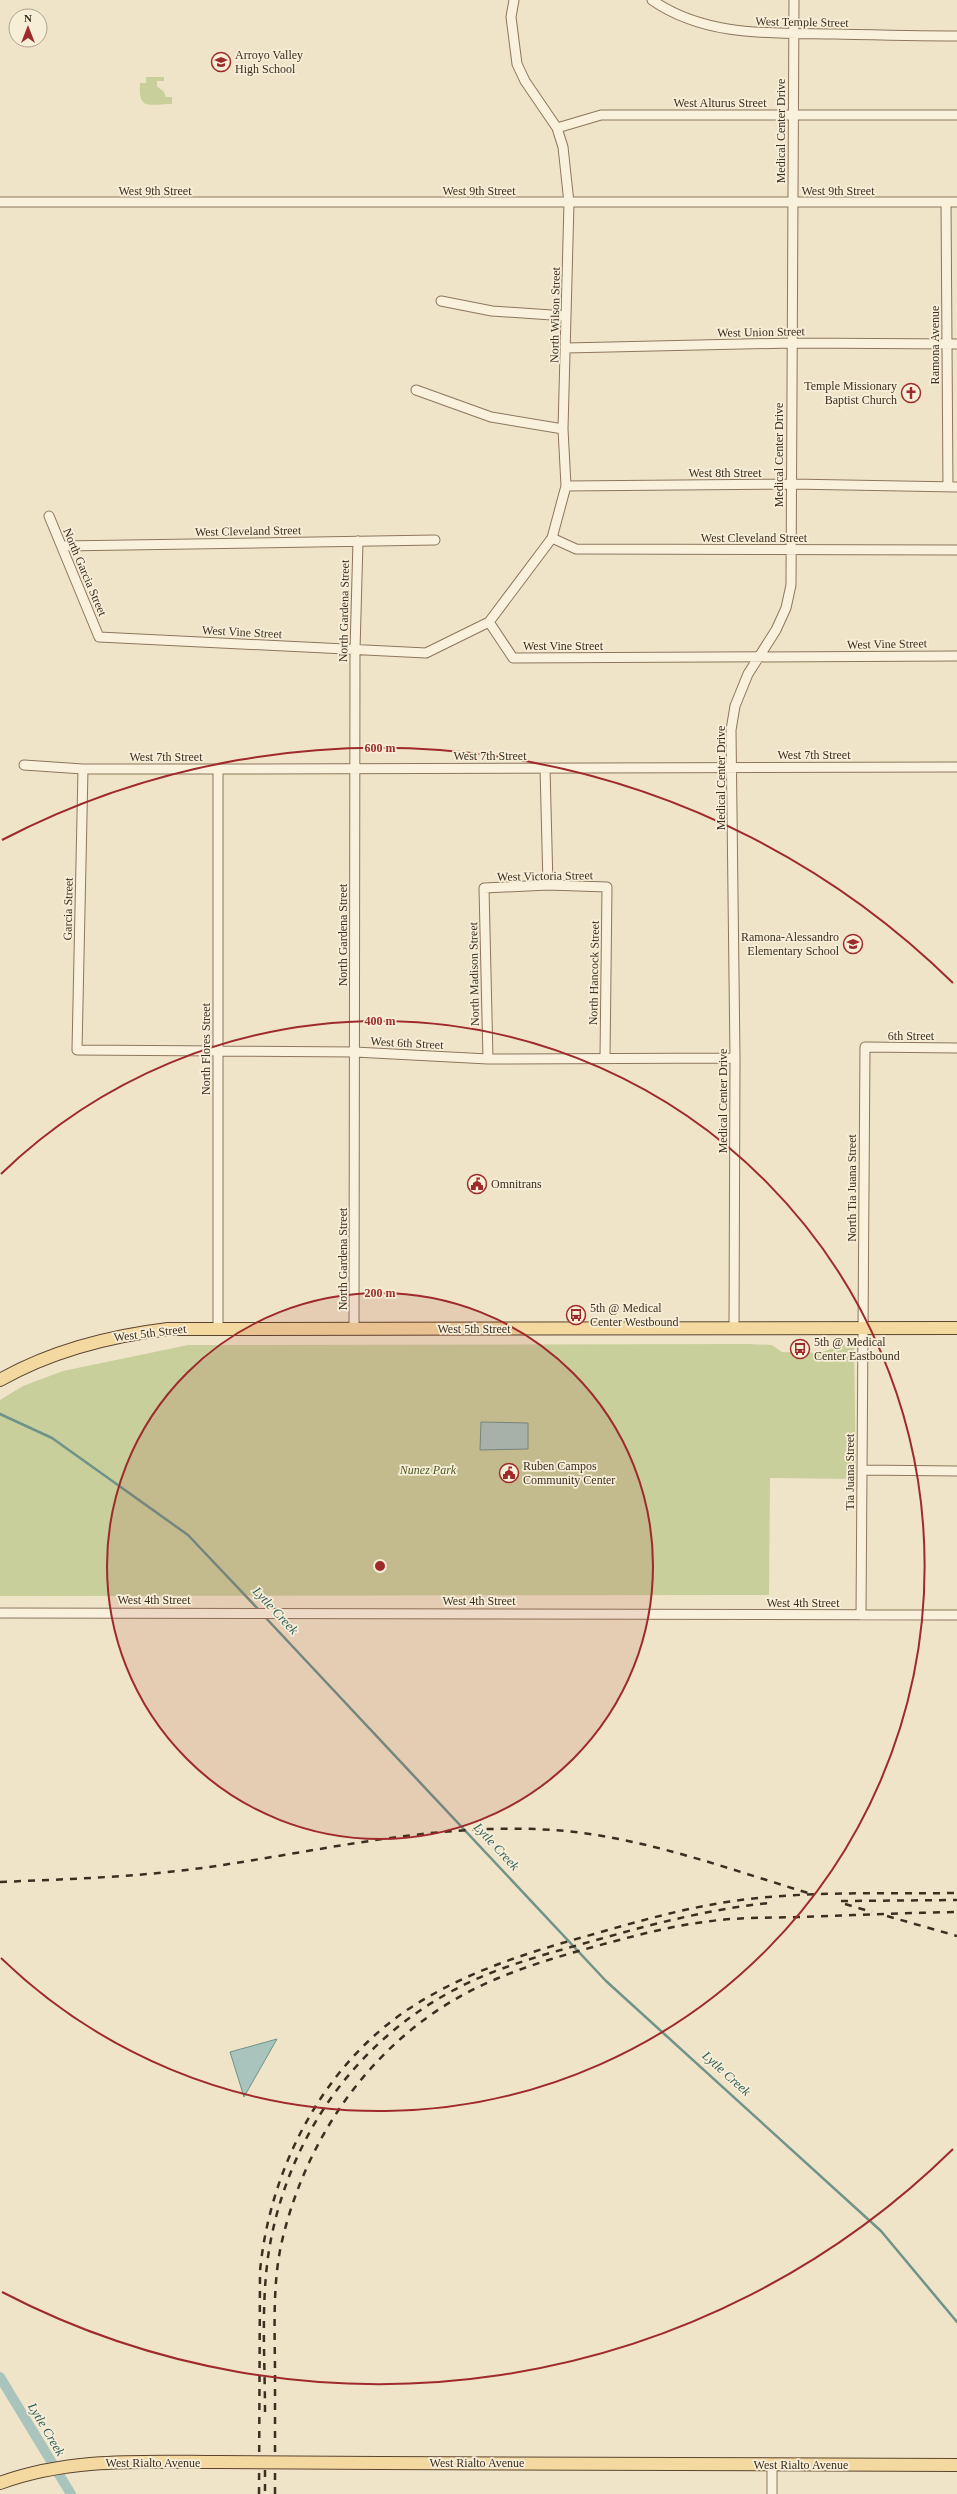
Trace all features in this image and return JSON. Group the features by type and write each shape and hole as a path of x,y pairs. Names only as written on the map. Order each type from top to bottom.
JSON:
{"main road":[{"name":"West 5th Street","path":"1,1379 70,1348 100,1340 168,1329 957,1328"},
{"name":"West Rialto Avenue","path":"0,2483 36,2472 90,2463 219,2462 957,2465"}],"street":[{"name":"North Wilson Street","path":"489,622 552,538 566,486 563,429 569,203 563,147 556,128 525,81 517,64 511,17 514,0"},
{"name":"West Temple Street","path":"652,0 661,6 702,23 746,33 957,36"},
{"name":"Medical Center Drive","path":"734,1329 735,1058 731,730 735,706 748,674 776,630 786,608 791,585 794,0"},
{"name":"West Alturus Street","path":"556,128 601,116 793,114 957,115"},
{"name":"West 9th Street","path":"0,202 957,202"},
{"name":"Ramona Avenue","path":"946,202 946,343 953,487"},
{"path":"441,301 492,311 566,316"},
{"name":"West Union Street","path":"566,348 792,343 957,344"},
{"path":"416,390 491,417 563,429"},
{"name":"West 8th Street","path":"566,486 792,484 953,487"},
{"name":"North Garcia Street","path":"49,516 99,637"},
{"name":"West Cleveland Street","path":"552,538 576,549 791,551 957,550"},
{"name":"West Cleveland Street","path":"62,546 436,540"},
{"name":"North Gardena Street","path":"354,1328 356,650 358,542"},
{"name":"West Vine Street","path":"99,637 426,653 489,622 513,658 957,656"},
{"name":"West 7th Street","path":"24,765 83,769 957,767"},
{"path":"545,768 548,885"},
{"name":"Garcia Street","path":"77,1050 83,769"},
{"name":"North Flores Street","path":"218,769 218,1328"},
{"name":"West Victoria Street","path":"484,888 548,885 607,887"},
{"name":"North Hancock Street","path":"605,1058 607,887"},
{"name":"North Madison Street","path":"484,888 488,1059"},
{"name":"6th Street","path":"865,1048 957,1048"},
{"name":"North Tia Juana Street","path":"863,1328 865,1048"},
{"name":"West 6th Street","path":"77,1050 356,1052 488,1059 735,1058"},
{"name":"Tia Juana Street","path":"861,1615 863,1328"},
{"path":"862,1470 957,1471"},
{"name":"West 4th Street","path":"0,1613 237,1612 861,1615 957,1614"},
{"path":"772,2465 772,2494"}],"green space":[{"path":"146,77 164,77 164,81 157,81 157,86 164,92 166,97 172,97 172,104 151,105 143,102 140,92 140,83 146,83"},
{"name":"Nunez Park","path":"188,1345 772,1345 782,1352 820,1353 841,1345 854,1346 856,1479 770,1478 769,1595 0,1596 0,1400 23,1386 63,1371"}],"water":[{"path":"481,1422 528,1423 528,1449 480,1450"},
{"path":"277,2039 244,2097 230,2052"}],"waterway":[{"name":"Lytle Creek","path":"0,1414 52,1438 188,1535 259,1610"},
{"name":"Lytle Creek","path":"265,1617 606,1981 881,2231 957,2322"},
{"name":"Lytle Creek","path":"0,2377 71,2494"}],"railway":[{"path":"0,1882 157,1873 209,1867 387,1838 431,1833 520,1829 565,1831 627,1841 688,1856 808,1893"},
{"path":"259,2494 260,2271 266,2232 276,2193 290,2155 308,2119 330,2085 356,2054 385,2026 418,2003 439,1991 460,1980 504,1962 548,1947 671,1913 710,1905 775,1896 853,1893 957,1893"},
{"path":"841,1901 957,1900"},
{"path":"265,2412 265,2282 271,2239 281,2200 295,2163 312,2128 333,2095 358,2064 386,2037 418,2012 452,1991 488,1974 543,1955 663,1922 726,1909 769,1903"},
{"path":"845,1904 872,1912"},
{"path":"275,2494 275,2291 282,2241 294,2199 311,2158 332,2120 358,2084 387,2052 420,2023 456,1999 508,1974 568,1954 662,1929 716,1920 740,1918 957,1912"},
{"path":"887,1916 957,1936"},
{"path":"265,2470 265,2494"}],"place":[{"name":"Arroyo Valley High School","path":"221,62"},
{"name":"Temple Missionary Baptist Church","path":"911,393"},
{"name":"Ramona-Alessandro Elementary School","path":"853,944"},
{"name":"Omnitrans","path":"477,1184"},
{"name":"5th @ Medical Center Westbound","path":"576,1315"},
{"name":"5th @ Medical Center Eastbound","path":"800,1349"},
{"name":"Ruben Campos Community Center","path":"509,1473"}]}
